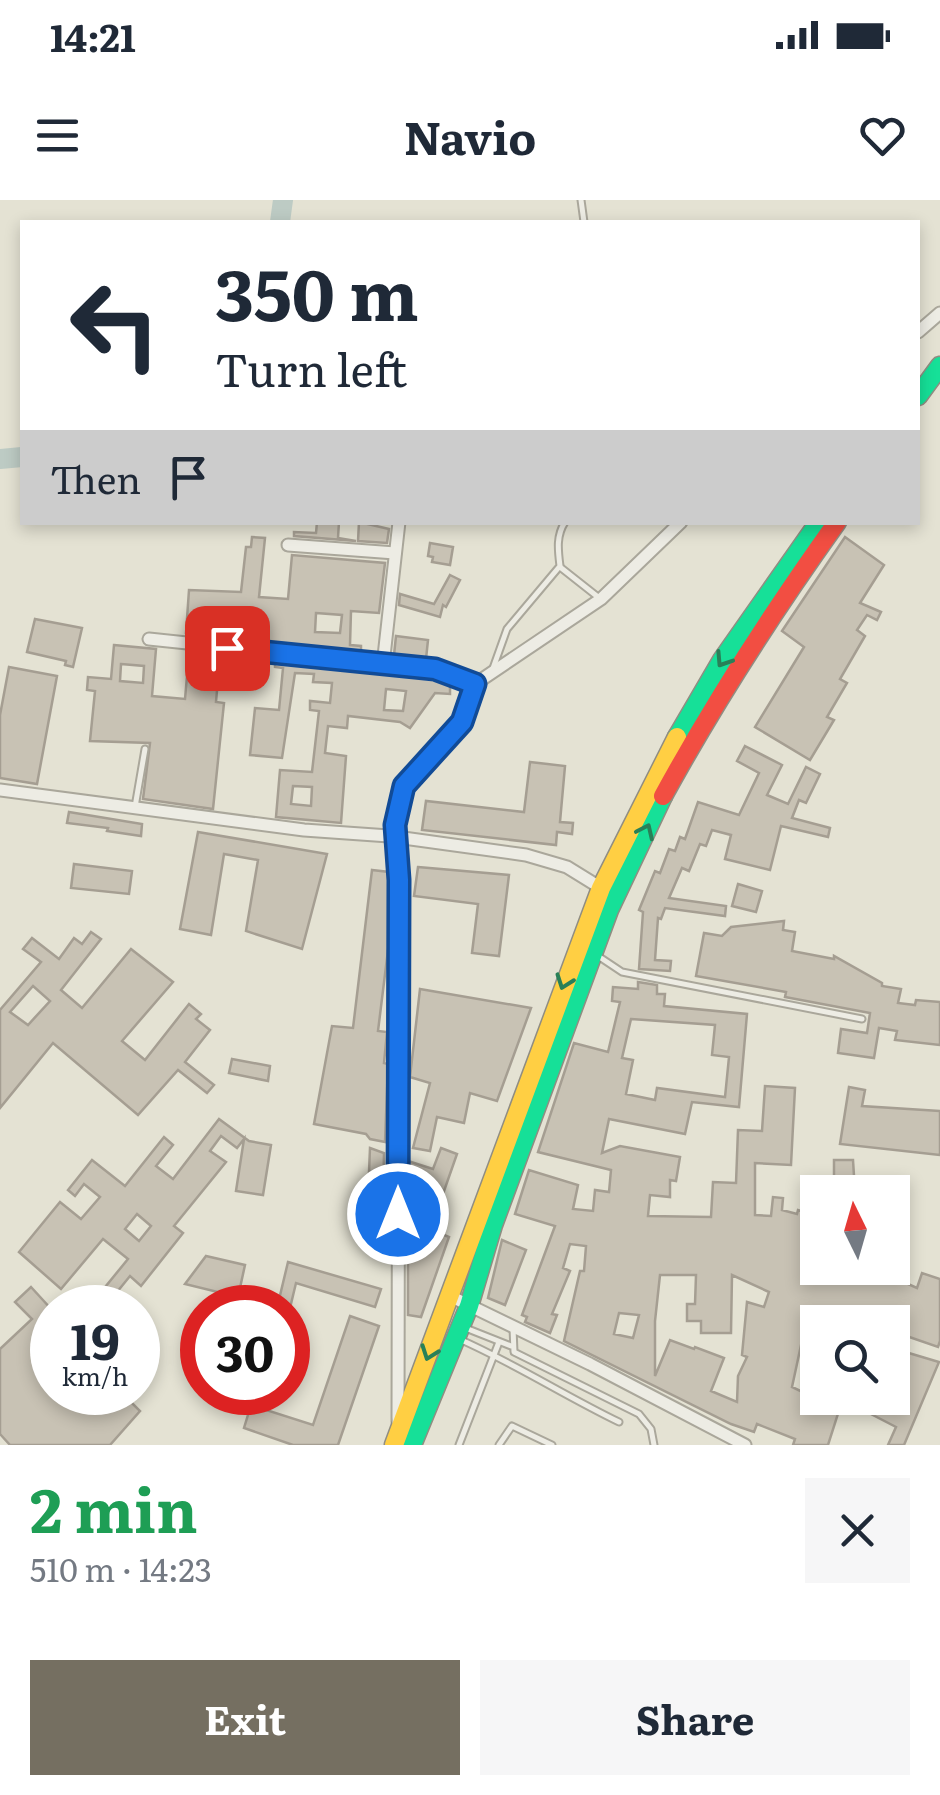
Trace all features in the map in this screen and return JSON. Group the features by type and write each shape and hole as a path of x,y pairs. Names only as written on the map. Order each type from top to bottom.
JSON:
{"main road":[{"path":"920,393 940,366"},
{"path":"405,1441 469,1306 524,1116 601,888 660,764 722,660 817,525"},
{"path":"405,1441 450,1296 656,808 696,735 834,525"}],"street":[{"path":"920,330 940,314"},
{"path":"383,664 398,525"},
{"path":"405,1441 395,825 404,786 462,722 475,684 601,599 678,525"},
{"path":"288,545 395,553"},
{"path":"149,639 435,669 475,684"},
{"path":"0,790 526,855 567,867 601,888"},
{"path":"450,1296 745,1445"}],"lane":[{"path":"563,525 557,546 560,566 601,599"},
{"path":"491,674 508,629 560,566"},
{"path":"135,807 145,749"},
{"path":"593,952 622,972 862,1018"},
{"path":"511,1346 512,1328"},
{"path":"458,1332 511,1346 519,1356 639,1414 652,1429 654,1445"},
{"path":"458,1332 560,1393 619,1422"},
{"path":"458,1445 499,1342"},
{"path":"499,1445 512,1426 552,1445"}],"building":[{"path":"317,525 339,525 338,538 356,541 294,536 294,532 316,533"},
{"path":"359,525 389,529 387,543 358,541"},
{"path":"252,537 265,538 259,597 288,599 292,555 385,563 379,613 351,611 350,645 361,646 361,652 186,633 189,590 241,592 246,547 251,547","holes":["316,613 342,615 340,633 315,632"]},
{"path":"845,537 884,565 860,603 881,612 877,620 867,615 857,630 865,636 840,679 847,683 827,717 834,720 810,760 755,727 804,647 782,631"},
{"path":"430,543 453,547 450,565 432,562 433,557 428,556"},
{"path":"450,575 460,580 446,607 443,605 440,617 399,605 400,594 434,604"},
{"path":"35,619 82,628 73,667 65,665 66,661 27,652"},
{"path":"396,636 428,640 426,659 394,655"},
{"path":"114,645 156,649 152,696 185,699 189,653 220,656 216,702 224,703 213,809 143,799 150,743 90,741 95,691 87,690 88,677 111,679","holes":["121,664 144,666 143,683 120,681"]},
{"path":"275,662 433,678 450,685 450,694 435,693 410,728 400,722 348,716 347,728 328,726 325,753 346,756 341,823 276,817 280,770 312,772 319,711 310,710 310,701 330,703 332,683 313,682 314,674 295,673 282,758 250,755 255,708 279,710 283,668 275,667","holes":["386,689 406,691 403,711 384,710","293,786 312,787 311,806 291,804"]},
{"path":"9,667 57,676 37,784 0,778 0,715"},
{"path":"745,746 782,765 767,795 788,804 806,767 820,774 806,803 799,800 792,818 830,828 828,837 781,826 770,870 725,859 731,835 712,830 706,846 700,844 689,871 682,868 669,898 726,906 725,916 665,908 661,919 658,918 655,960 671,961 670,971 639,969 643,912 639,910 655,871 660,873 669,849 675,851 680,837 685,839 698,802 739,815 759,773 737,761"},
{"path":"530,762 565,766 560,822 573,823 572,834 557,832 556,845 422,830 426,801 524,812"},
{"path":"69,812 142,824 141,836 67,823"},
{"path":"198,832 327,854 302,949 246,931 258,860 224,854 211,935 180,929"},
{"path":"74,864 132,871 129,894 71,888"},
{"path":"418,867 509,875 499,956 472,953 478,904 414,896"},
{"path":"372,870 389,872 390,879 390,934 378,1031 387,1032 385,1142 370,1139 366,1134 314,1124 332,1026 353,1028"},
{"path":"738,884 762,891 756,912 732,906"},
{"path":"784,921 783,930 795,932 792,951 834,956 882,986 901,989 898,1003 940,1002 940,1045 895,1040 897,1031 879,1028 874,1058 838,1053 841,1029 867,1033 870,1013 785,997 786,992 696,976 704,933 722,936 731,927"},
{"path":"91,932 101,939 61,990 82,1008 131,949 173,982 122,1041 145,1060 189,1004 201,1014 196,1019 210,1030 185,1062 214,1085 207,1093 178,1070 138,1115 53,1043 0,1108 0,1010 41,962 23,949 32,938 59,959 74,938 82,944","holes":["33,986 50,1001 28,1025 10,1012"]},
{"path":"638,982 657,985 657,994 665,994 664,1006 747,1014 739,1107 692,1102 685,1134 609,1119 602,1153 620,1146 680,1157 676,1181 670,1180 670,1197 650,1195 648,1216 711,1217 713,1182 736,1183 738,1130 762,1131 765,1086 795,1088 791,1165 755,1163 755,1215 771,1216 773,1197 783,1198 782,1210 797,1214 800,1211 800,1285 917,1288 922,1273 940,1279 938,1347 910,1337 910,1305 800,1305 800,1350 792,1387 800,1391 800,1415 838,1415 828,1445 793,1445 795,1439 757,1424 754,1432 731,1424 564,1341 580,1271 584,1271 586,1246 570,1244 563,1268 570,1271 552,1314 557,1315 550,1333 525,1322 527,1317 522,1315 555,1226 515,1214 529,1170 578,1185 573,1209 593,1211 595,1190 609,1192 611,1170 538,1152 574,1043 608,1052 620,1002 612,1001 613,987 638,989","holes":["631,1019 715,1025 712,1055 729,1057 725,1097 657,1088 655,1100 626,1094 633,1060 622,1058","660,1275 696,1275 695,1304 687,1304 687,1321 701,1321 701,1333 731,1333 732,1275 769,1292 764,1307 747,1302 742,1355 747,1357 738,1376 737,1402 711,1391 724,1358 695,1347 670,1340 655,1376","619,1313 639,1315 633,1338 614,1334"]},
{"path":"420,989 531,1008 497,1101 470,1093 464,1123 437,1117 430,1151 413,1148 430,1083 410,1077"},
{"path":"232,1059 270,1066 268,1081 229,1073"},
{"path":"849,1087 865,1090 862,1106 940,1111 940,1155 840,1144"},
{"path":"219,1119 249,1141 271,1145 263,1195 236,1191 244,1139 237,1148 221,1136 210,1151 226,1162 174,1226 183,1233 142,1285 130,1276 123,1285 107,1285 128,1259 103,1239 64,1285 56,1285 19,1252 60,1202 81,1219 100,1197 84,1184 75,1196 68,1190 92,1160 125,1186 164,1137 173,1145 156,1166 173,1179","holes":["137,1214 151,1226 139,1241 125,1229"]},
{"path":"370,1148 384,1153 383,1195 374,1192 375,1172 369,1172"},
{"path":"441,1148 457,1154 436,1214 420,1209 425,1193 408,1189 408,1161 433,1169"},
{"path":"834,1160 853,1160 854,1175 834,1175"},
{"path":"408,1220 449,1237 421,1317 408,1315"},
{"path":"502,1240 526,1250 505,1305 488,1298"},
{"path":"206,1256 245,1265 241,1285 185,1284"},
{"path":"288,1262 381,1289 375,1307 310,1285 282,1285"},
{"path":"30,1288 30,1317 15,1302"},
{"path":"350,1316 379,1326 338,1445 293,1445 244,1428 248,1415 282,1415 313,1425"},
{"path":"30,1321 30,1415 136,1415 110,1445 10,1445 0,1434 0,1349"},
{"path":"910,1353 939,1362 904,1445 888,1445 896,1427 873,1415 910,1415"}],"waterway":[{"path":"280,220 283,200"},
{"path":"0,459 20,457"}],"traffic: fast":[{"path":"920,393 940,366"},
{"path":"677,737 722,660 817,525"},
{"path":"412,1445 469,1306 493,1225 609,910 663,796"}],"traffic: slow":[{"path":"394,1445 601,888 677,737"}],"traffic: jam":[{"path":"663,796 746,656 835,525"}],"route":[{"path":"227,648 435,669 475,684 462,722 404,786 395,825 399,880 398,1214"}]}
